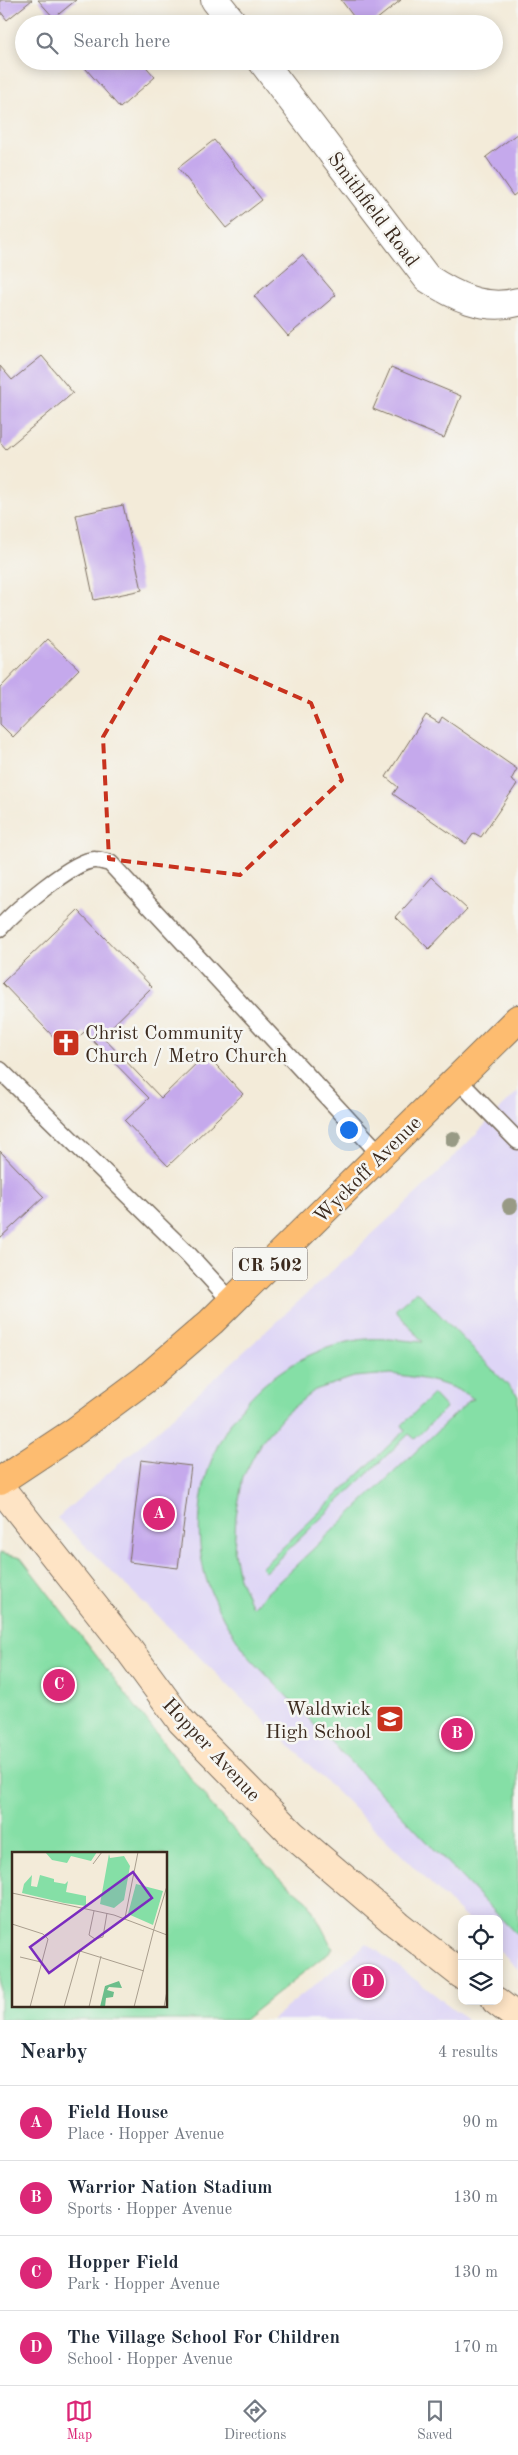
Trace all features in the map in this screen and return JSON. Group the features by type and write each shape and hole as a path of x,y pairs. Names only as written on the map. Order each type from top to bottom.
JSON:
{"main road":[{"name":"Wyckoff Avenue","path":"0,1480 74,1432 144,1380 232,1302 518,1020"}],"street":[{"name":"Smithfield Road","path":"269,70 427,278 451,294 481,304 518,302"},
{"name":"Hopper Avenue","path":"0,1487 129,1650 181,1721 293,1835 397,1924 458,1971"},
{"path":"501,2005 518,2018"}],"lane":[{"path":"0,928 14,912 72,868 93,859 110,863 381,1155"},
{"path":"0,1070 188,1254 232,1302"},
{"path":"457,1079 518,1141"}],"highlighted area":[{"path":"161,637 311,703 342,780 240,875 109,859 103,737"}],"shaded area":[{"name":"Waldwick High School","path":"518,1091 518,1969 503,1955 503,1915 463,1915 57,1518 168,1421 428,1183"},
{"path":"367,1943 468,2020 271,2020"}],"green space":[{"path":"417,1291 518,1396 518,1936 503,1920 503,1915 498,1915 251,1659 234,1636 219,1610 208,1583 201,1555 200,1517 205,1482 216,1448 234,1418 256,1391 284,1369 316,1352 352,1341 388,1339 423,1342 395,1310","holes":["391,1374 423,1379 455,1388 474,1399 470,1400 252,1607 239,1578 234,1552 236,1516 243,1477 261,1442 285,1414 315,1390 354,1377"]},
{"path":"433,1394 446,1408 415,1439 409,1434 265,1572 261,1568 405,1430 402,1425"},
{"path":"0,1553 21,1558 216,1811 278,1876 308,1901 333,1949 244,2020 0,2020"}],"building":[{"path":"0,0 32,0 7,20 0,11"},
{"path":"38,0 76,0 58,15 51,15"},
{"path":"341,0 401,0 382,15 352,15"},
{"path":"87,70 149,70 155,77 120,108"},
{"path":"518,133 518,192 513,196 486,157"},
{"path":"214,140 262,200 226,228 178,168"},
{"path":"302,255 336,295 288,336 254,296"},
{"path":"42,356 73,393 6,449 0,442 0,366 12,380"},
{"path":"391,367 461,396 444,438 373,409"},
{"path":"123,505 142,590 94,600 76,515"},
{"path":"47,639 79,669 13,737 0,724 0,688"},
{"path":"426,715 439,723 442,717 517,769 511,780 517,784 481,837 474,833 466,844 393,794 398,787 386,777"},
{"path":"432,877 467,909 429,949 396,917"},
{"name":"Christ Community Church / Metro Church","path":"78,910 152,987 102,1036 161,1098 206,1054 243,1094 168,1166 125,1121 149,1098 84,1032 66,1050 2,983"},
{"path":"0,1151 44,1197 0,1238"},
{"path":"141,1460 191,1466 178,1568 129,1562"}],"place":[{"name":"Christ Community Church / Metro Church","path":"66,1043"},
{"name":"Field House","path":"159,1514"},
{"name":"Hopper Field","path":"59,1685"},
{"name":"Waldwick High School","path":"390,1719"},
{"name":"Warrior Nation Stadium","path":"457,1734"},
{"name":"The Village School For Children","path":"368,1982"}]}
